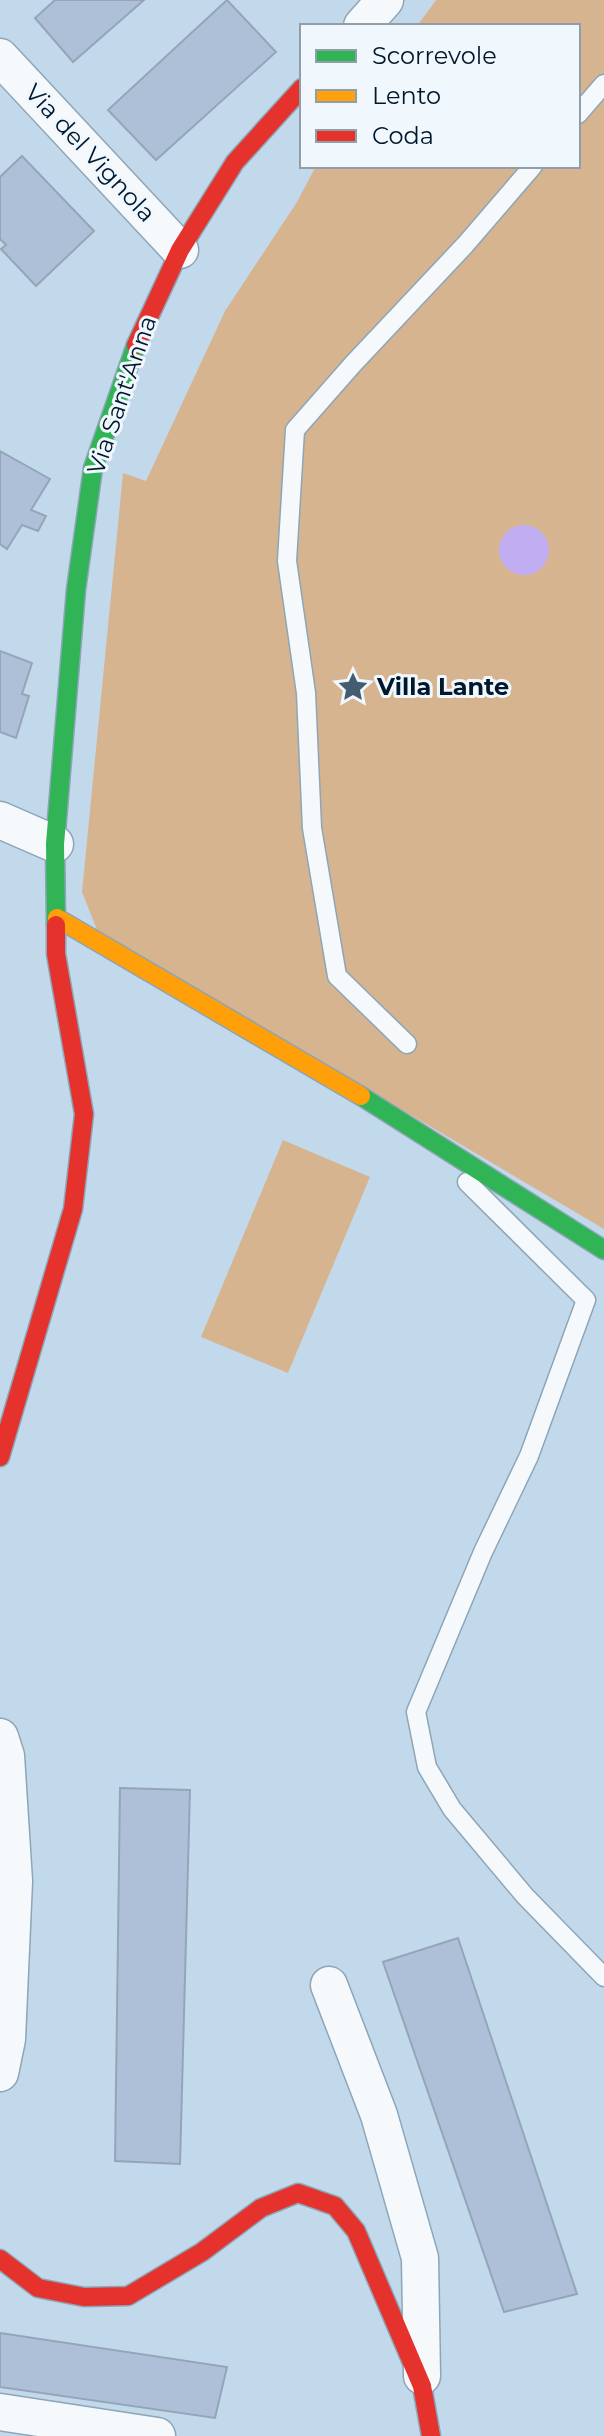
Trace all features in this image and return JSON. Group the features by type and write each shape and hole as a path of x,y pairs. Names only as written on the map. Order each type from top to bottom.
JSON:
{"street":[{"name":"Via del Vignola","path":"0,57 180,250"},
{"name":"Via Sant'Anna","path":"0,1457 73,1209 84,1114 56,954 55,844 76,590 93,468 140,332 180,250 235,162 300,90"},
{"path":"0,820 55,844"},
{"path":"57,918 409,1124 604,1250"},
{"path":"0,1737 6,1756 14,1881 7,2039 0,2073"},
{"path":"329,1985 379,2115 420,2258 422,2386 431,2436"},
{"path":"0,2259 38,2288 84,2297 128,2296 202,2252 261,2208 298,2193 335,2206 356,2231 422,2386"},
{"path":"0,2412 157,2436"}],"lane":[{"path":"580,112 604,84"},
{"path":"407,1044 337,976 312,828 306,693 287,561 295,430 531,168"},
{"path":"409,1124 586,1300 529,1456 483,1552 416,1712 427,1767 452,1809 525,1896 604,1977"}],"shaded area":[{"name":"Villa Lante","path":"436,0 604,0 604,1229 97,930 82,892 123,473 146,481 225,311 297,202 315,168 580,168 580,24 418,24"},
{"path":"524,525 542,532 549,550 542,568 524,575 506,568 499,550 506,532"},
{"path":"283,1140 370,1177 288,1373 201,1337"}],"building":[{"path":"55,0 144,0 73,62 35,18"},
{"path":"227,0 276,52 156,160 108,110"},
{"path":"22,156 94,231 36,286 1,249 6,245 0,239 0,177"},
{"path":"0,451 50,479 31,510 46,516 38,531 22,525 7,549 0,544"},
{"path":"0,651 32,663 22,694 29,696 16,738 0,732"},
{"path":"120,1788 190,1790 180,2164 115,2161"},
{"path":"458,1938 577,2294 504,2312 383,1962"},
{"path":"0,2333 227,2367 215,2418 0,2387"}],"traffic: fast":[{"path":"56,925 55,844 76,590 93,468 136,345"},
{"path":"361,1096 604,1250"}],"traffic: slow":[{"path":"57,918 361,1096"}],"traffic: jam":[{"path":"136,345 180,250 235,162 300,90"},
{"path":"0,1457 73,1209 84,1114 56,954 56,925"},
{"path":"0,2259 38,2288 84,2297 128,2296 202,2252 261,2208 298,2193 335,2206 356,2231 422,2386 431,2436"}],"place":[{"name":"Villa Lante","path":"353,687"}]}
